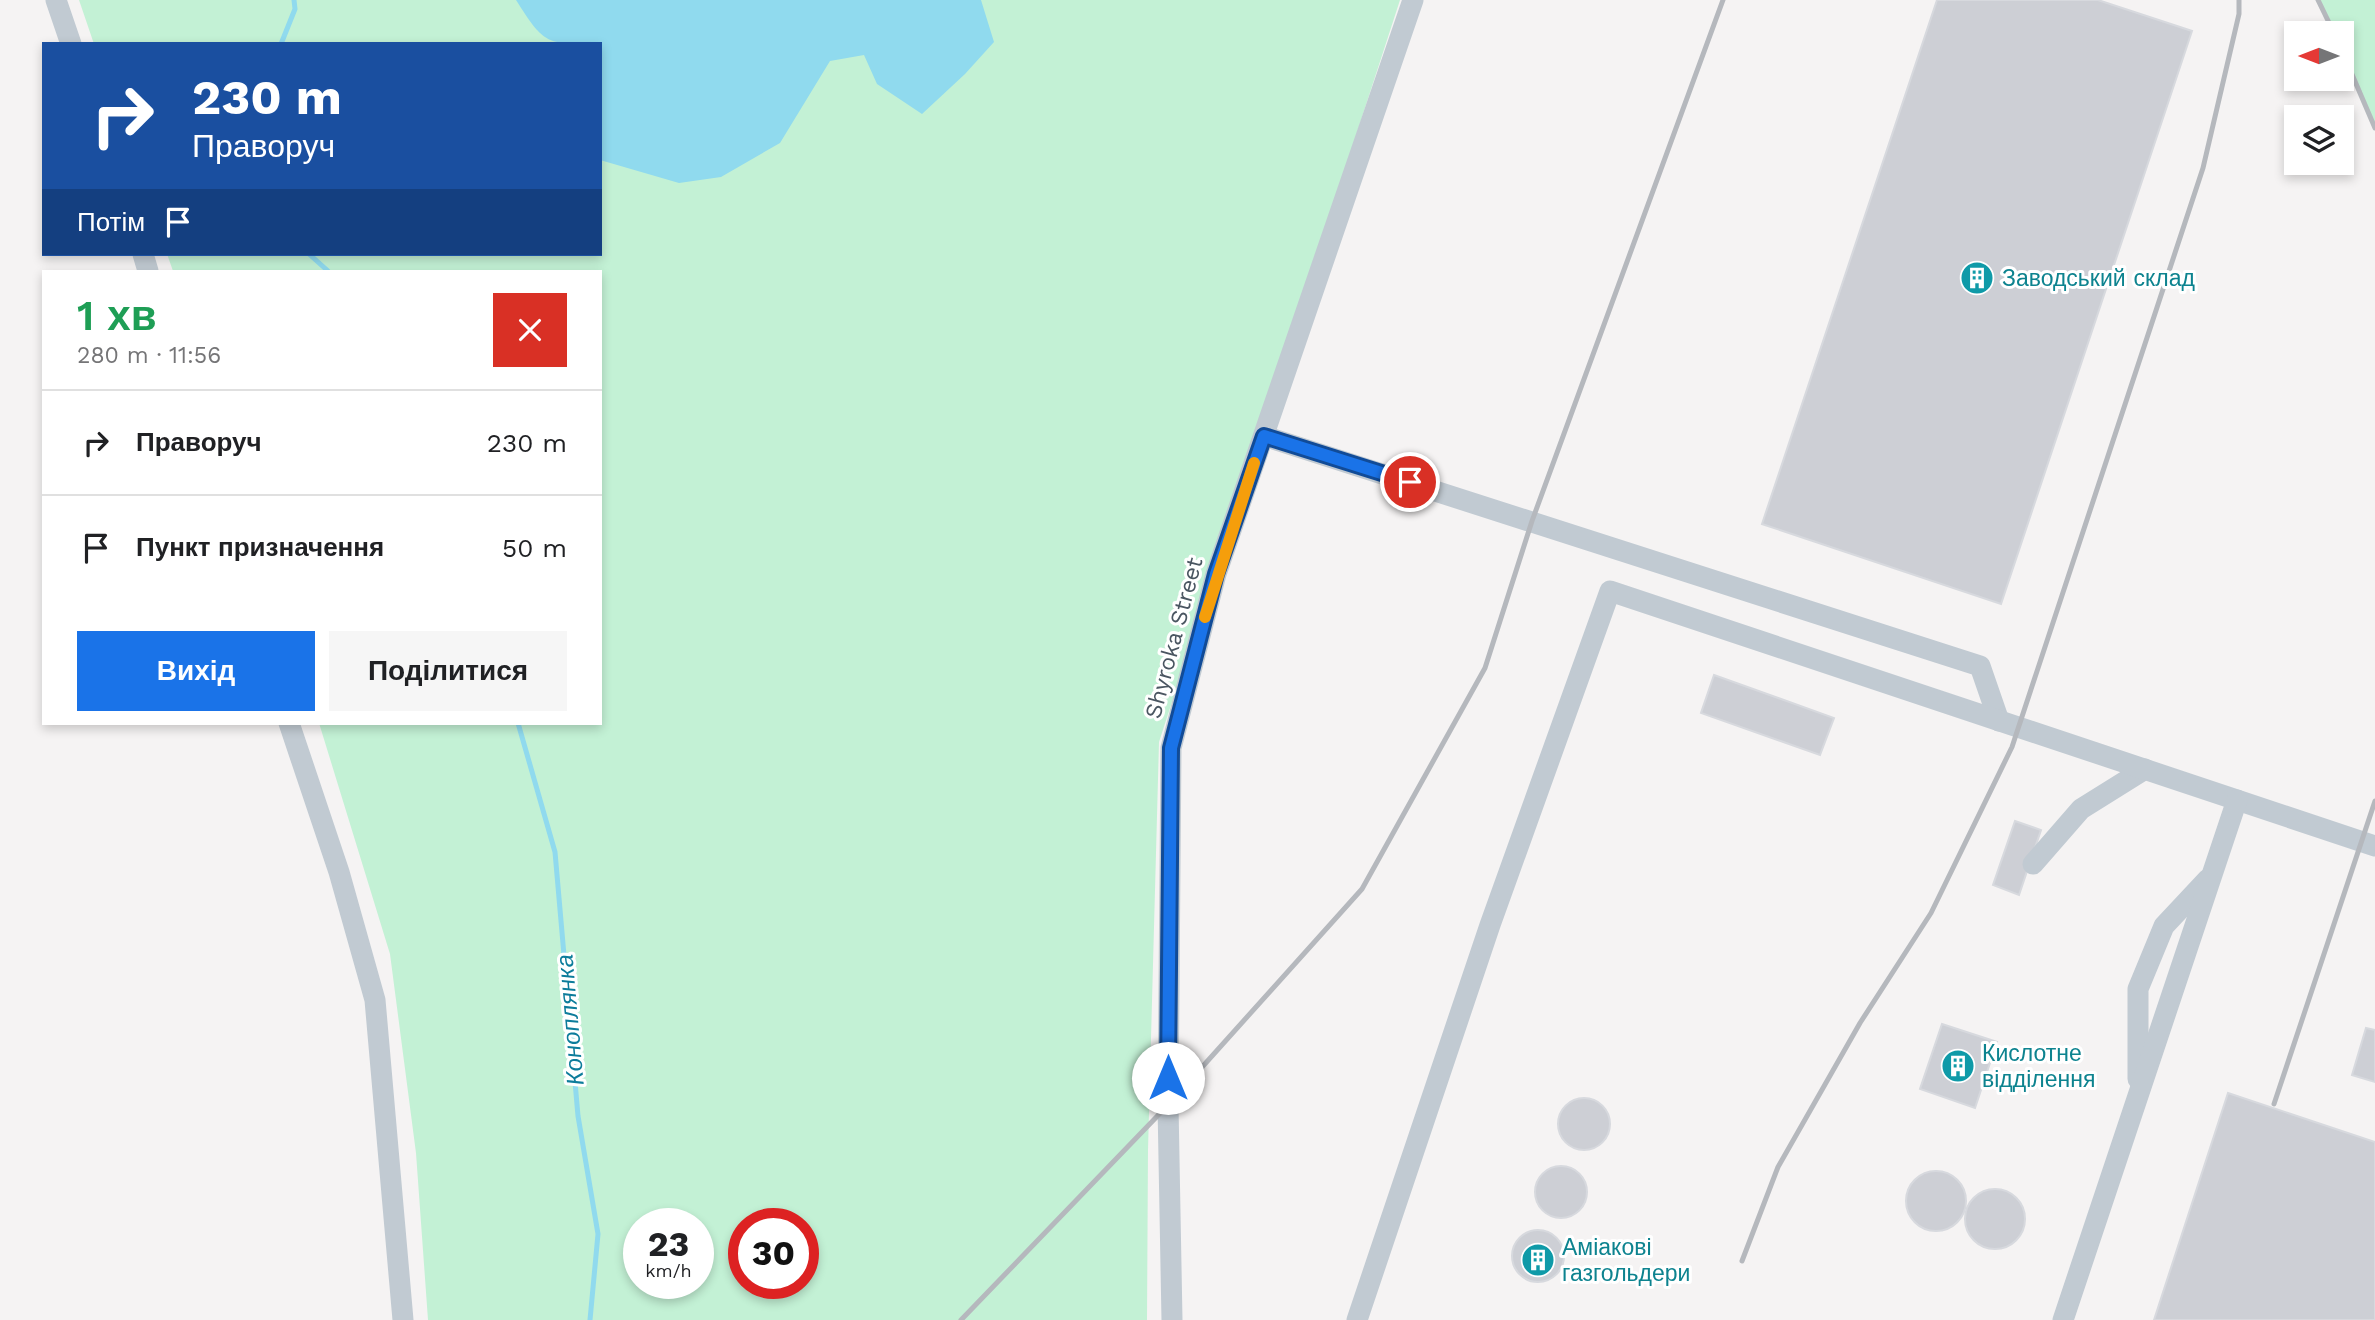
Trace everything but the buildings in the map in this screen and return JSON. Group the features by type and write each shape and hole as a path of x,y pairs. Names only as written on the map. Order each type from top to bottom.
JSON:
{"street":[{"path":"57,0 70,42"},
{"name":"Shyroka Street","path":"1172,1320 1168,1105 1171,748 1216,574 1413,0"},
{"path":"1264,436 1980,666 1999,721"},
{"path":"1357,1320 1490,925 1610,591 2375,846"},
{"path":"290,725 339,872 375,1000 403,1320"},
{"path":"2033,864 2081,809 2145,769"},
{"path":"2063,1320 2237,800"},
{"path":"2138,1098 2138,989 2164,926 2212,875"}],"green space":[{"path":"79,0 1400,0 1159,742 1148,1150 1147,1320 428,1320 416,1153 390,954 320,725 602,725 602,270 173,270 168,256 602,256 602,42 93,42"},
{"path":"2318,0 2375,0 2375,128 2354,79 2354,21 2328,21"}],"water":[{"path":"516,0 981,0 994,42 965,74 922,114 877,84 864,55 830,61 780,143 721,177 679,183 602,161 602,42 558,42 541,34"}],"waterway":[{"name":"Коноплянка","path":"282,42 295,9 294,0"},
{"name":"Коноплянка","path":"311,256 327,270"},
{"name":"Коноплянка","path":"519,725 555,852 578,1116 598,1234 590,1320"}],"railway":[{"path":"961,1320 1168,1105 1362,889 1485,668 1532,521 1723,0"},
{"path":"1742,1261 1778,1167 1860,1023 1931,913 2012,747 2203,168 2239,14 2239,0"},
{"path":"2318,0 2328,21"},
{"path":"2354,79 2375,128"},
{"path":"2274,1104 2375,801"}],"slow traffic":[{"path":"1205,617 1216,574 1254,463"}],"place":[{"name":"Заводський склад","path":"1977,278"},
{"name":"Кислотне відділення","path":"1958,1066"},
{"name":"Аміакові газгольдери","path":"1538,1260"}],"route":[{"path":"1168,1078 1171,748 1216,574 1264,436 1410,482"}]}
